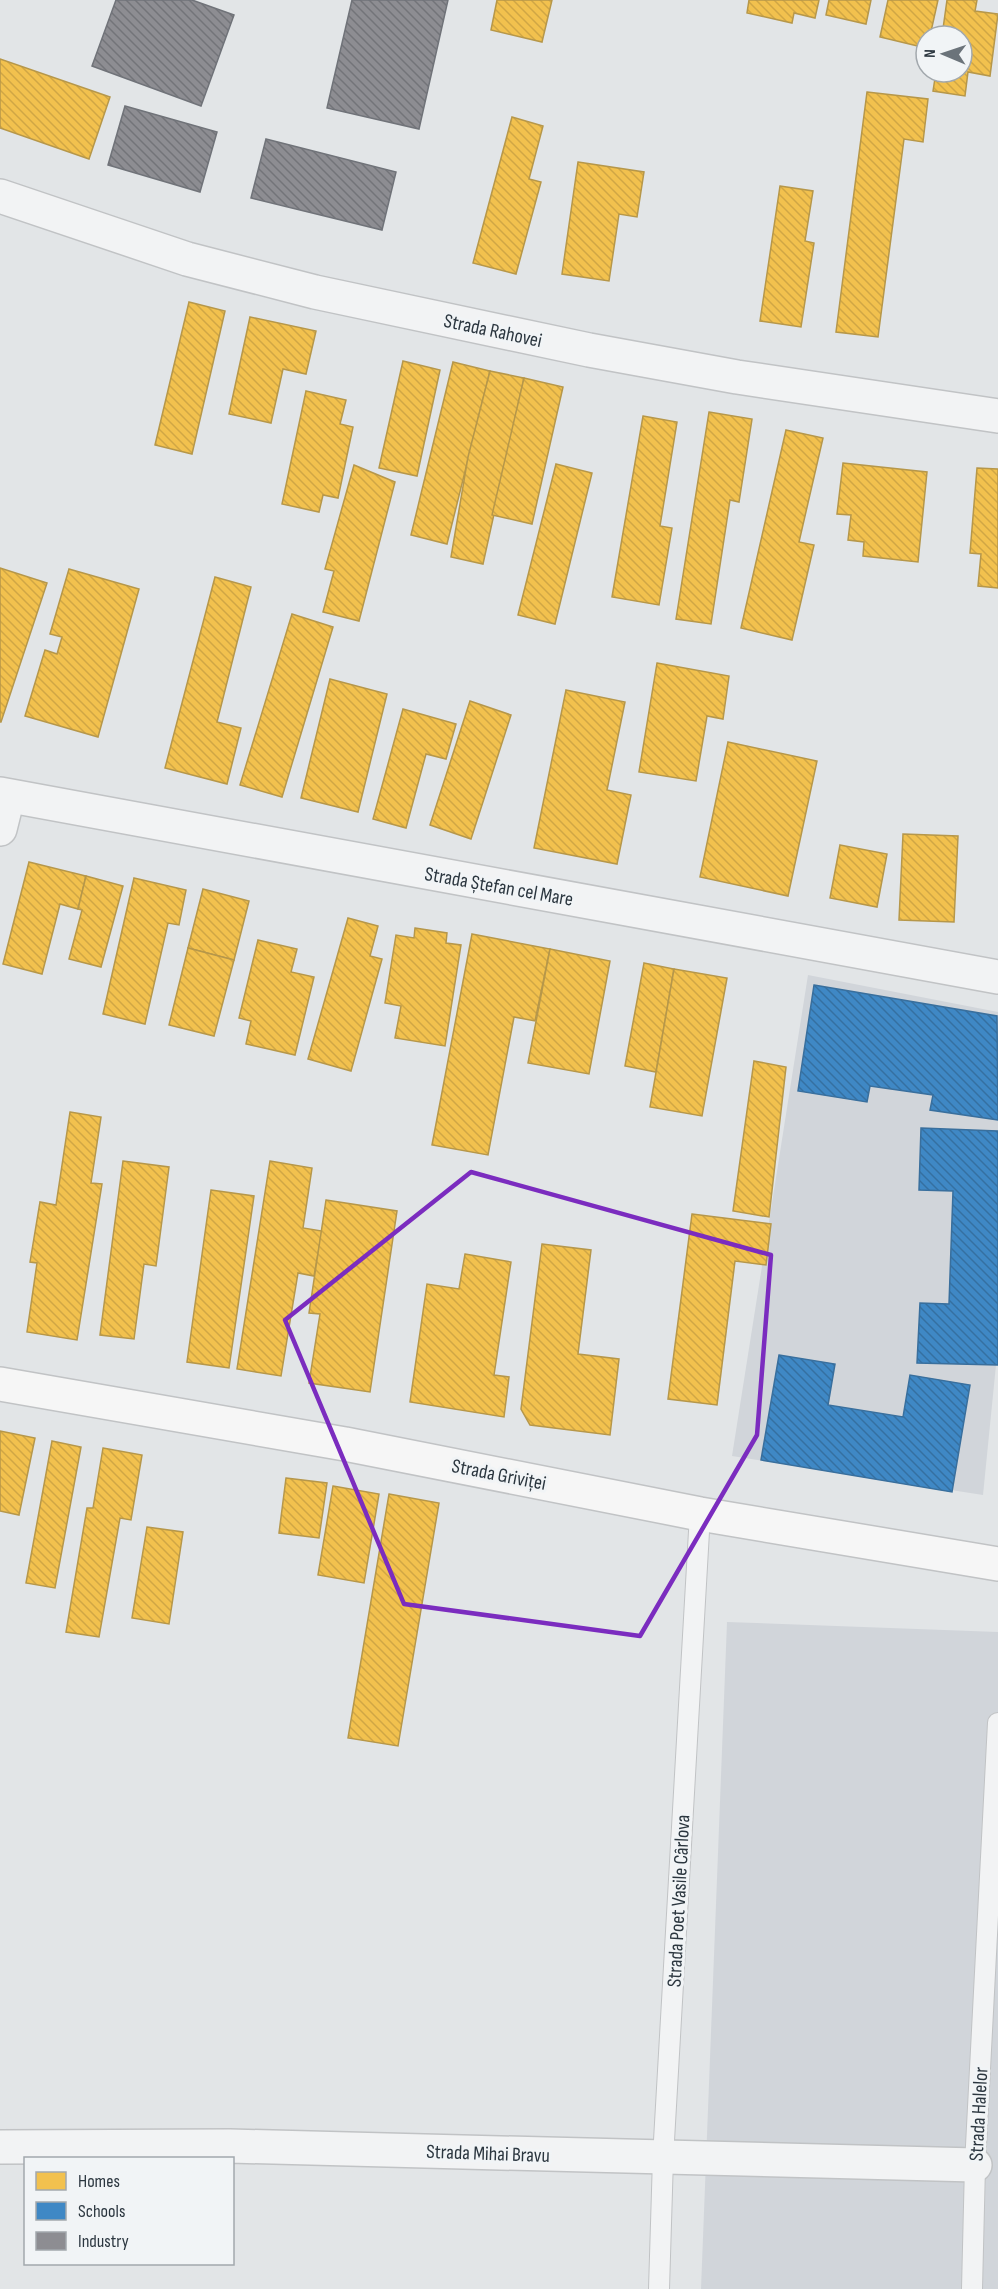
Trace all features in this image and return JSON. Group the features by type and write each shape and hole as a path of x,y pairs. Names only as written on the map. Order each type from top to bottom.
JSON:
{"main road":[{"name":"Strada Griviței","path":"0,1384 345,1444 700,1514 998,1564"}],"street":[{"name":"Strada Rahovei","path":"0,195 187,259 325,294 589,350 726,375 938,409 998,416"},
{"path":"0,829 4,795"},
{"name":"Strada Ștefan cel Mare","path":"4,795 998,977"},
{"name":"Strada Mihai Bravu","path":"0,2147 230,2146 975,2165"}],"lane":[{"name":"Strada Poet Vasile Cârlova","path":"659,2289 663,2158 700,1514"},
{"name":"Strada Halelor","path":"972,2289 975,2165 998,1723"}],"highlighted area":[{"path":"471,1172 771,1255 757,1435 640,1636 404,1604 285,1320"}],"shaded area":[{"path":"808,975 998,1012 998,1345 983,1495 732,1456"},
{"path":"727,1622 998,1632 998,2289 701,2289"}],"building: Homes":[{"path":"497,0 552,0 542,42 491,30"},
{"path":"749,0 819,0 815,18 794,13 792,23 747,13"},
{"path":"829,0 871,0 866,24 826,15"},
{"path":"888,0 938,0 933,24 914,24 914,45 880,37"},
{"path":"947,0 977,0 975,11 998,14 990,76 974,73 974,24 944,24"},
{"path":"0,59 110,97 89,159 0,128"},
{"path":"934,84 966,84 965,96 933,91"},
{"path":"867,92 928,99 923,142 904,139 878,337 836,332"},
{"path":"512,117 543,126 529,179 541,182 516,274 473,263"},
{"path":"578,162 644,172 637,217 619,214 609,281 562,274"},
{"path":"780,186 813,191 805,241 814,243 801,327 760,321"},
{"path":"189,302 225,311 192,454 155,445"},
{"path":"250,317 316,331 306,374 283,369 271,423 229,414"},
{"path":"403,361 440,370 417,476 379,468"},
{"path":"453,362 490,371 447,544 411,535"},
{"path":"490,371 524,378 483,564 451,557 468,457"},
{"path":"524,378 563,387 532,524 492,515"},
{"path":"306,391 346,400 340,424 353,427 338,498 323,495 319,512 282,504"},
{"path":"709,412 752,419 739,502 730,500 711,624 676,619"},
{"path":"643,416 677,422 660,526 672,528 659,605 612,597"},
{"path":"786,430 823,438 799,542 814,545 792,640 741,628"},
{"path":"843,463 927,472 918,562 863,556 864,542 848,540 851,515 837,514"},
{"path":"556,464 592,473 555,624 518,615"},
{"path":"354,465 395,482 359,621 323,612 334,571 325,569"},
{"path":"977,468 998,469 998,588 978,586 981,554 970,553"},
{"path":"0,568 47,583 1,722 0,722"},
{"path":"69,569 139,589 98,737 25,716 45,650 57,654 62,637 50,634"},
{"path":"215,577 251,587 217,722 241,728 227,784 165,768"},
{"path":"292,614 333,627 282,797 240,785"},
{"path":"657,663 729,676 723,719 707,716 696,781 639,772"},
{"path":"330,679 387,694 358,812 301,798"},
{"path":"566,690 625,702 607,790 631,795 617,864 534,848"},
{"path":"470,701 511,715 471,839 430,825"},
{"path":"403,709 456,724 446,759 426,754 406,828 373,819"},
{"path":"728,742 817,761 788,896 700,877"},
{"path":"903,834 958,836 954,922 899,920"},
{"path":"840,845 887,854 877,907 830,898"},
{"path":"29,862 86,876 78,909 60,904 42,974 3,964"},
{"path":"86,876 123,886 101,967 69,959 82,910 78,909"},
{"path":"134,878 186,890 179,925 168,923 145,1024 103,1014"},
{"path":"203,889 249,901 234,960 188,948"},
{"path":"348,918 378,926 370,956 382,959 351,1071 308,1059"},
{"path":"415,928 447,933 446,943 461,945 445,1046 395,1038 401,1006 385,1003 396,935 414,938"},
{"path":"472,934 550,949 535,1021 514,1017 488,1155 432,1145"},
{"path":"258,940 297,949 291,972 314,977 295,1055 246,1044 251,1021 239,1018"},
{"path":"188,948 234,960 214,1036 169,1025"},
{"path":"550,949 610,961 589,1074 528,1063"},
{"path":"644,963 674,969 656,1072 625,1066"},
{"path":"674,969 727,978 702,1116 650,1107"},
{"path":"754,1061 786,1067 769,1217 733,1211"},
{"path":"70,1112 101,1117 91,1183 102,1184 77,1340 27,1332 37,1263 30,1262 40,1202 56,1205"},
{"path":"123,1161 169,1167 156,1266 144,1264 134,1339 100,1335"},
{"path":"270,1161 312,1168 303,1228 322,1231 314,1276 298,1273 281,1376 237,1369"},
{"path":"211,1190 254,1196 229,1368 187,1362"},
{"path":"326,1200 397,1211 370,1392 309,1383 320,1314 309,1313"},
{"path":"692,1214 771,1224 766,1265 735,1261 717,1405 668,1399"},
{"path":"542,1244 591,1250 578,1354 619,1359 610,1435 530,1425 521,1409"},
{"path":"465,1254 511,1262 494,1375 509,1377 504,1417 410,1402 427,1284 459,1289"},
{"path":"0,1431 35,1438 19,1515 0,1511"},
{"path":"52,1441 81,1447 55,1588 26,1583"},
{"path":"103,1448 142,1455 131,1520 120,1518 99,1637 66,1632 87,1508 93,1508"},
{"path":"286,1478 327,1483 319,1538 279,1533"},
{"path":"333,1486 379,1494 364,1583 318,1575"},
{"path":"389,1494 439,1503 398,1746 348,1738"},
{"path":"147,1527 183,1532 169,1624 132,1618"}],"building: Schools":[{"path":"814,985 997,1016 998,1120 930,1110 933,1095 870,1086 867,1102 798,1091"},
{"path":"921,1128 998,1131 998,1365 917,1363 920,1303 949,1304 953,1191 919,1190"},
{"path":"779,1355 835,1364 828,1405 903,1417 910,1375 970,1385 952,1492 761,1460"}],"building: Industry":[{"path":"116,0 192,0 234,15 201,106 92,66"},
{"path":"352,0 448,0 419,129 327,108"},
{"path":"125,106 217,132 200,192 108,165"},
{"path":"266,139 396,172 382,230 251,198"}]}
